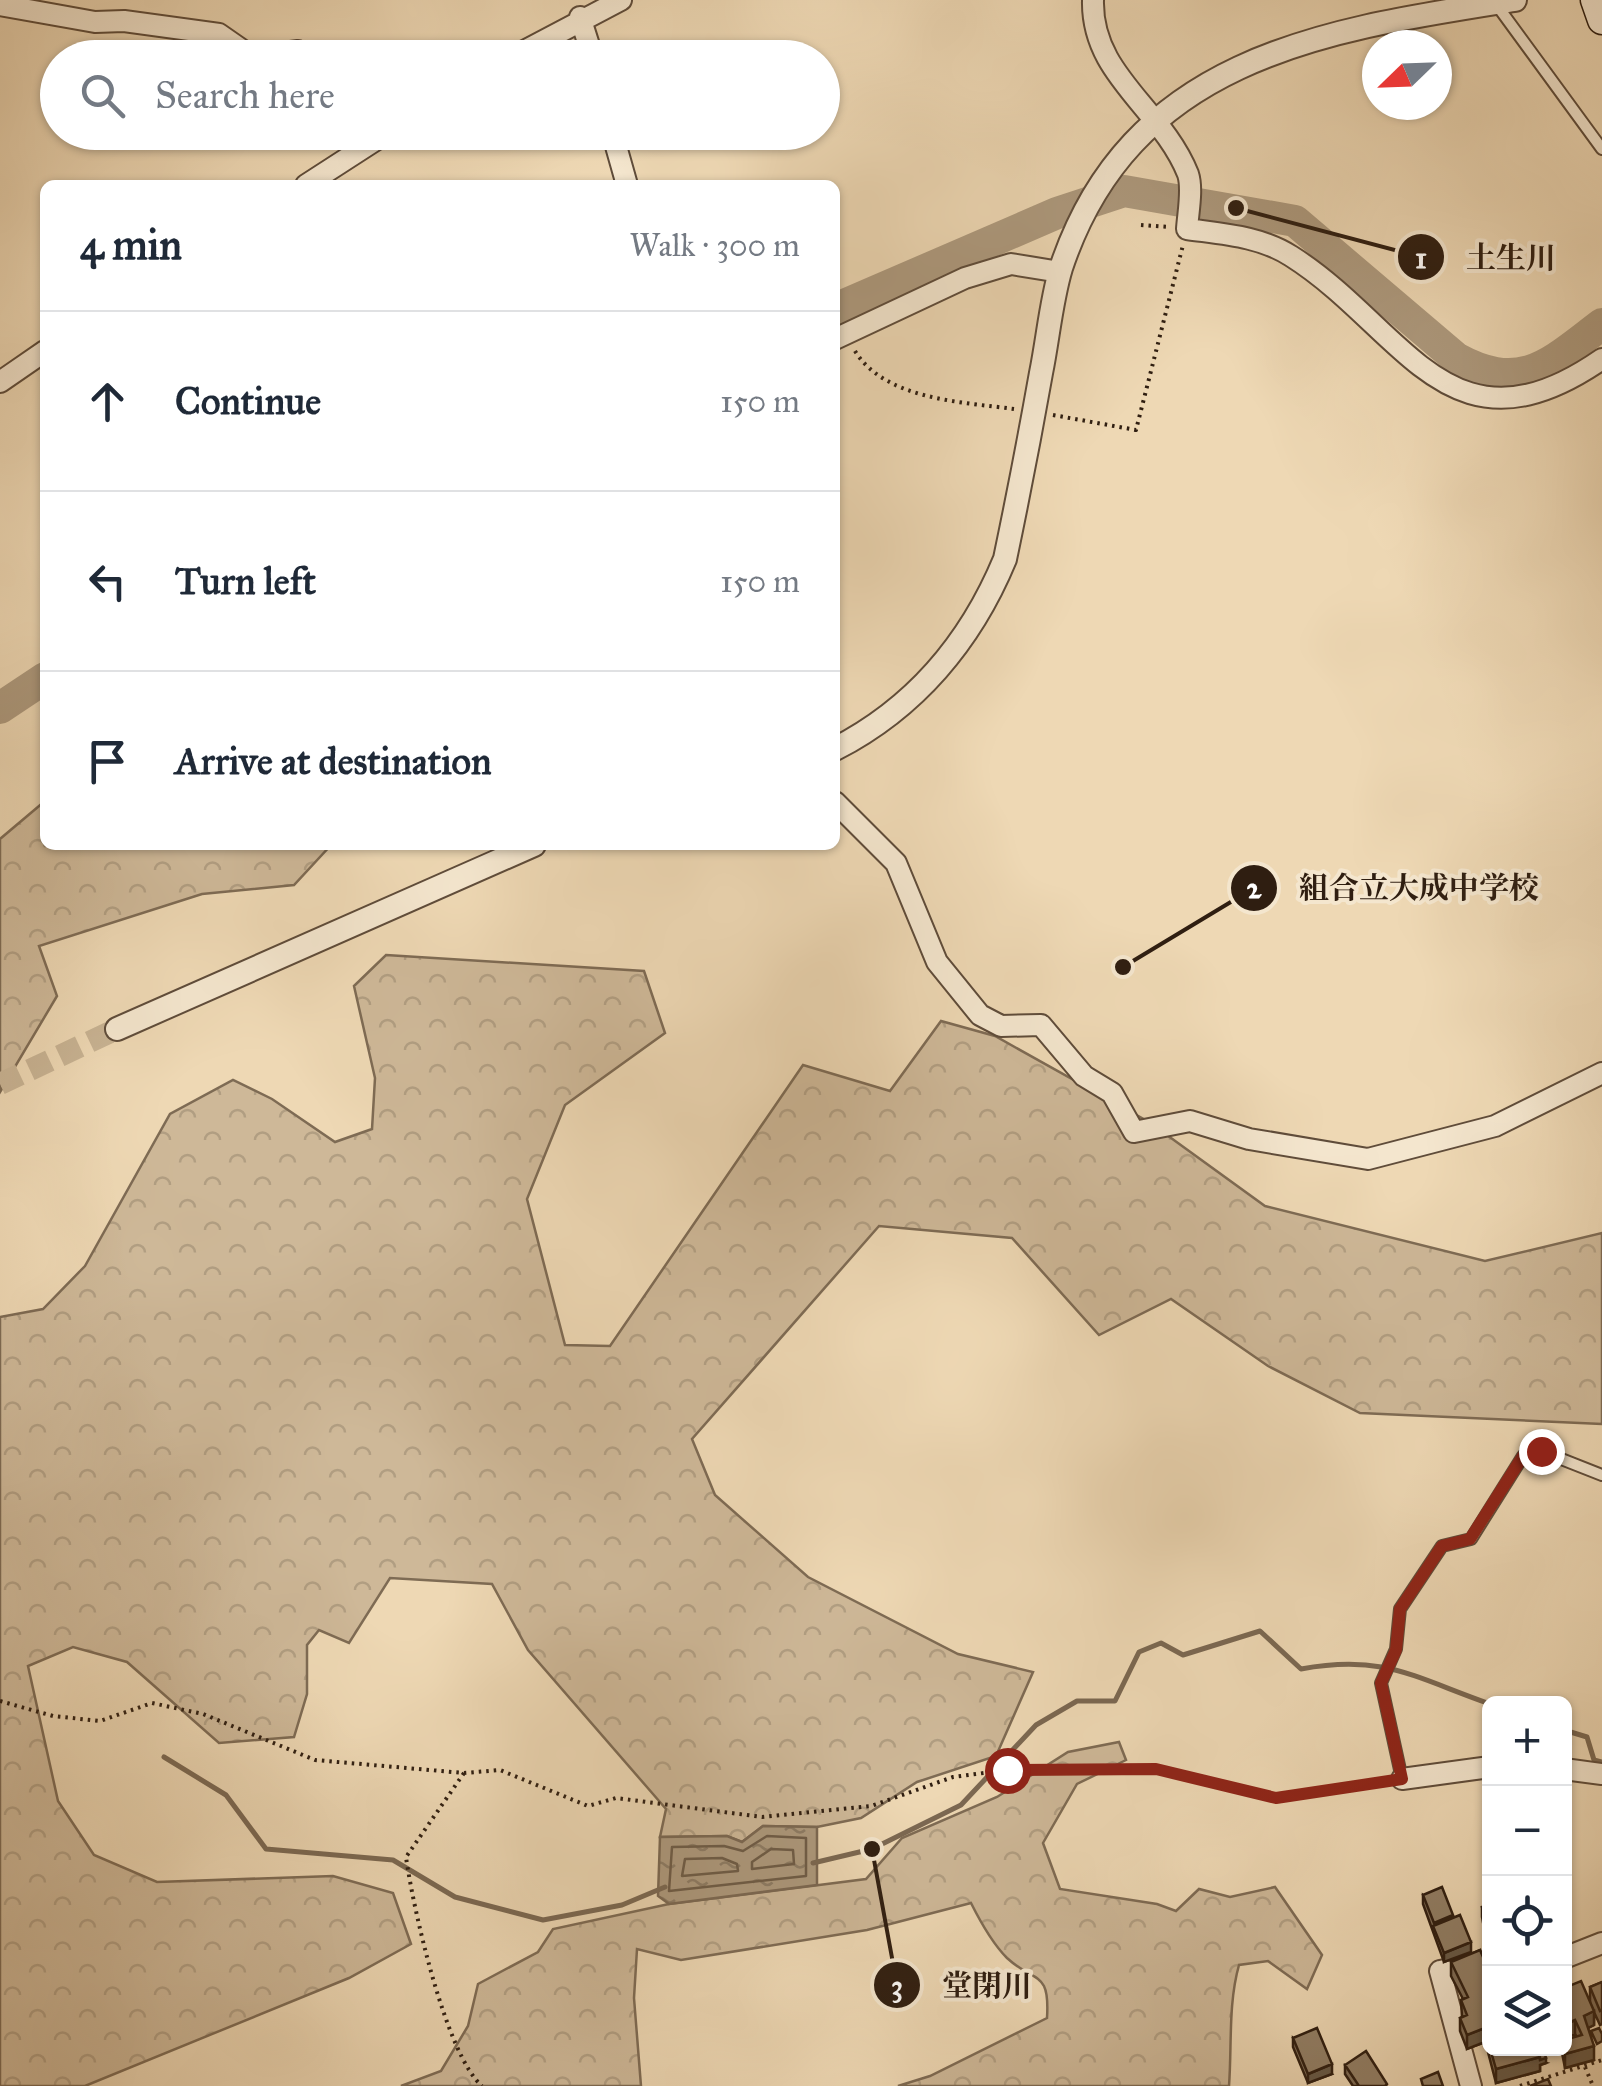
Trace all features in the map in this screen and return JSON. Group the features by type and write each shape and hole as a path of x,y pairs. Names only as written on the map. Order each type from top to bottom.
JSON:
{"main road":[{"path":"1595,0 1602,20"}],"street":[{"path":"541,40 620,0"},
{"path":"1093,0 1091,25 1099,50 1156,120 1190,178 1188,229 1249,238 1290,255 1438,381 1492,398 1522,399 1562,387 1602,359"},
{"path":"840,746 922,689 987,602 1005,559 1060,272 1080,220 1120,159 1156,120 1209,80 1260,56 1324,36 1505,2"},
{"path":"0,5 95,22 124,21 219,34 227,40"},
{"path":"580,17 587,40"},
{"path":"314,180 360,150"},
{"path":"617,150 625,180"},
{"path":"840,337 965,278 1011,264 1060,272"},
{"path":"0,382 40,355"},
{"path":"840,807 896,863 937,962 980,1015 1001,1026 1040,1025 1084,1076 1112,1094 1134,1132 1190,1121 1249,1139 1368,1159 1495,1126 1602,1073"},
{"path":"117,1029 523,850"},
{"path":"1402,1779 1482,1768"},
{"path":"1572,1770 1602,1774"},
{"path":"1572,1955 1602,1943"},
{"path":"1472,2086 1440,1972 1482,1963"}],"lane":[{"path":"1505,2 1602,149"},
{"path":"1402,1779 1381,1683 1396,1650 1400,1609 1442,1546 1470,1539 1523,1456 1541,1451 1602,1476"}],"path":[{"path":"1141,225 1188,229"},
{"path":"0,1701 52,1716 100,1721 152,1703 203,1714 315,1760 464,1773 500,1770 588,1806 616,1798 762,1817 871,1806 953,1776 1007,1770 1156,1769 1276,1798 1402,1779"},
{"path":"464,1773 406,1857 411,1894 462,2065 482,2086"},
{"path":"1520,2086 1602,2060"},
{"path":"1585,2066 1594,2086"}],"green space":[{"path":"40,805 40,850 326,850 294,885 202,894 39,946 57,996 0,1092 0,839"},
{"path":"386,955 644,971 665,1033 565,1105 527,1199 565,1345 610,1346 803,1065 890,1091 941,1021 995,1036 1149,1122 1265,1206 1485,1261 1602,1233 1602,1424 1360,1413 1268,1366 1171,1299 1099,1335 1012,1238 879,1226 692,1439 715,1495 808,1577 958,1654 1033,1672 996,1756 917,1782 861,1818 817,1827 763,1826 742,1842 727,1836 660,1837 666,1809 528,1650 492,1584 390,1578 349,1643 319,1630 307,1645 307,1694 294,1737 219,1743 127,1662 73,1647 28,1666 58,1801 94,1855 157,1882 333,1876 393,1893 411,1944 349,1978 85,2086 0,2086 0,1317 43,1309 85,1266 170,1114 233,1080 272,1099 335,1142 372,1129 375,1078 354,986"},
{"path":"1119,1742 1126,1760 1077,1784 1043,1843 1060,1889 1157,1904 1176,1911 1199,1889 1230,1897 1275,1887 1322,1955 1307,1989 1268,1961 1239,1965 1232,2010 1229,2086 898,2086 930,2076 1047,2018 1043,1984 1002,1952 971,1903 867,1930 681,1960 637,1949 634,1998 641,2086 401,2086 441,2071 468,2026 478,1984 538,1952 553,1929 669,1904 866,1879 902,1838 997,1797 1068,1752"}],"water":[{"path":"763,1826 817,1827 817,1885 669,1904 658,1896 660,1837 727,1836 742,1842"}],"building":[{"path":"1442,1887 1453,1915 1434,1923 1423,1895"},
{"path":"1460,1915 1471,1942 1444,1953 1433,1926"},
{"path":"1480,1950 1482,1955 1482,2029 1467,2035 1460,2018 1467,2015 1461,2000 1468,1997 1451,1962"},
{"path":"1581,1981 1594,2011 1584,2016 1594,2046 1572,2052 1572,2038 1582,2035 1575,2020 1572,2021 1572,1985"},
{"path":"1602,1982 1602,2010 1600,2011 1590,1987"},
{"path":"1317,2028 1332,2064 1308,2074 1293,2038"},
{"path":"1599,2028 1602,2041 1597,2044 1591,2031"},
{"path":"1366,2051 1385,2086 1359,2086 1345,2065"},
{"path":"1492,2056 1540,2056 1540,2057 1496,2069"},
{"path":"1438,2072 1443,2086 1423,2086 1421,2079"},
{"path":"1548,2079 1551,2086 1530,2086"}],"waterway":[{"path":"840,307 1057,213 1124,191 1295,221 1456,358 1479,369 1499,374 1534,369 1602,324"},
{"path":"0,708 40,681"},
{"path":"813,1863 872,1849 961,1805 1036,1725 1077,1701 1115,1701 1139,1652 1161,1643 1183,1655 1260,1631 1301,1669 1377,1666 1482,1701"},
{"path":"1572,1732 1587,1737 1594,1760 1602,1762"},
{"path":"164,1757 226,1795 266,1849 393,1860 455,1897 543,1920 622,1905 665,1887"}],"tunnel":[{"path":"0,1084 117,1029"}],"place":[{"name":"土生川","path":"1236,208"},
{"name":"組合立大成中学校","path":"1123,967"},
{"name":"堂閉川","path":"872,1849"}],"route":[{"path":"1007,1770 1156,1769 1276,1798 1402,1779 1381,1683 1396,1650 1400,1609 1442,1546 1470,1539 1523,1456 1541,1451"}]}
